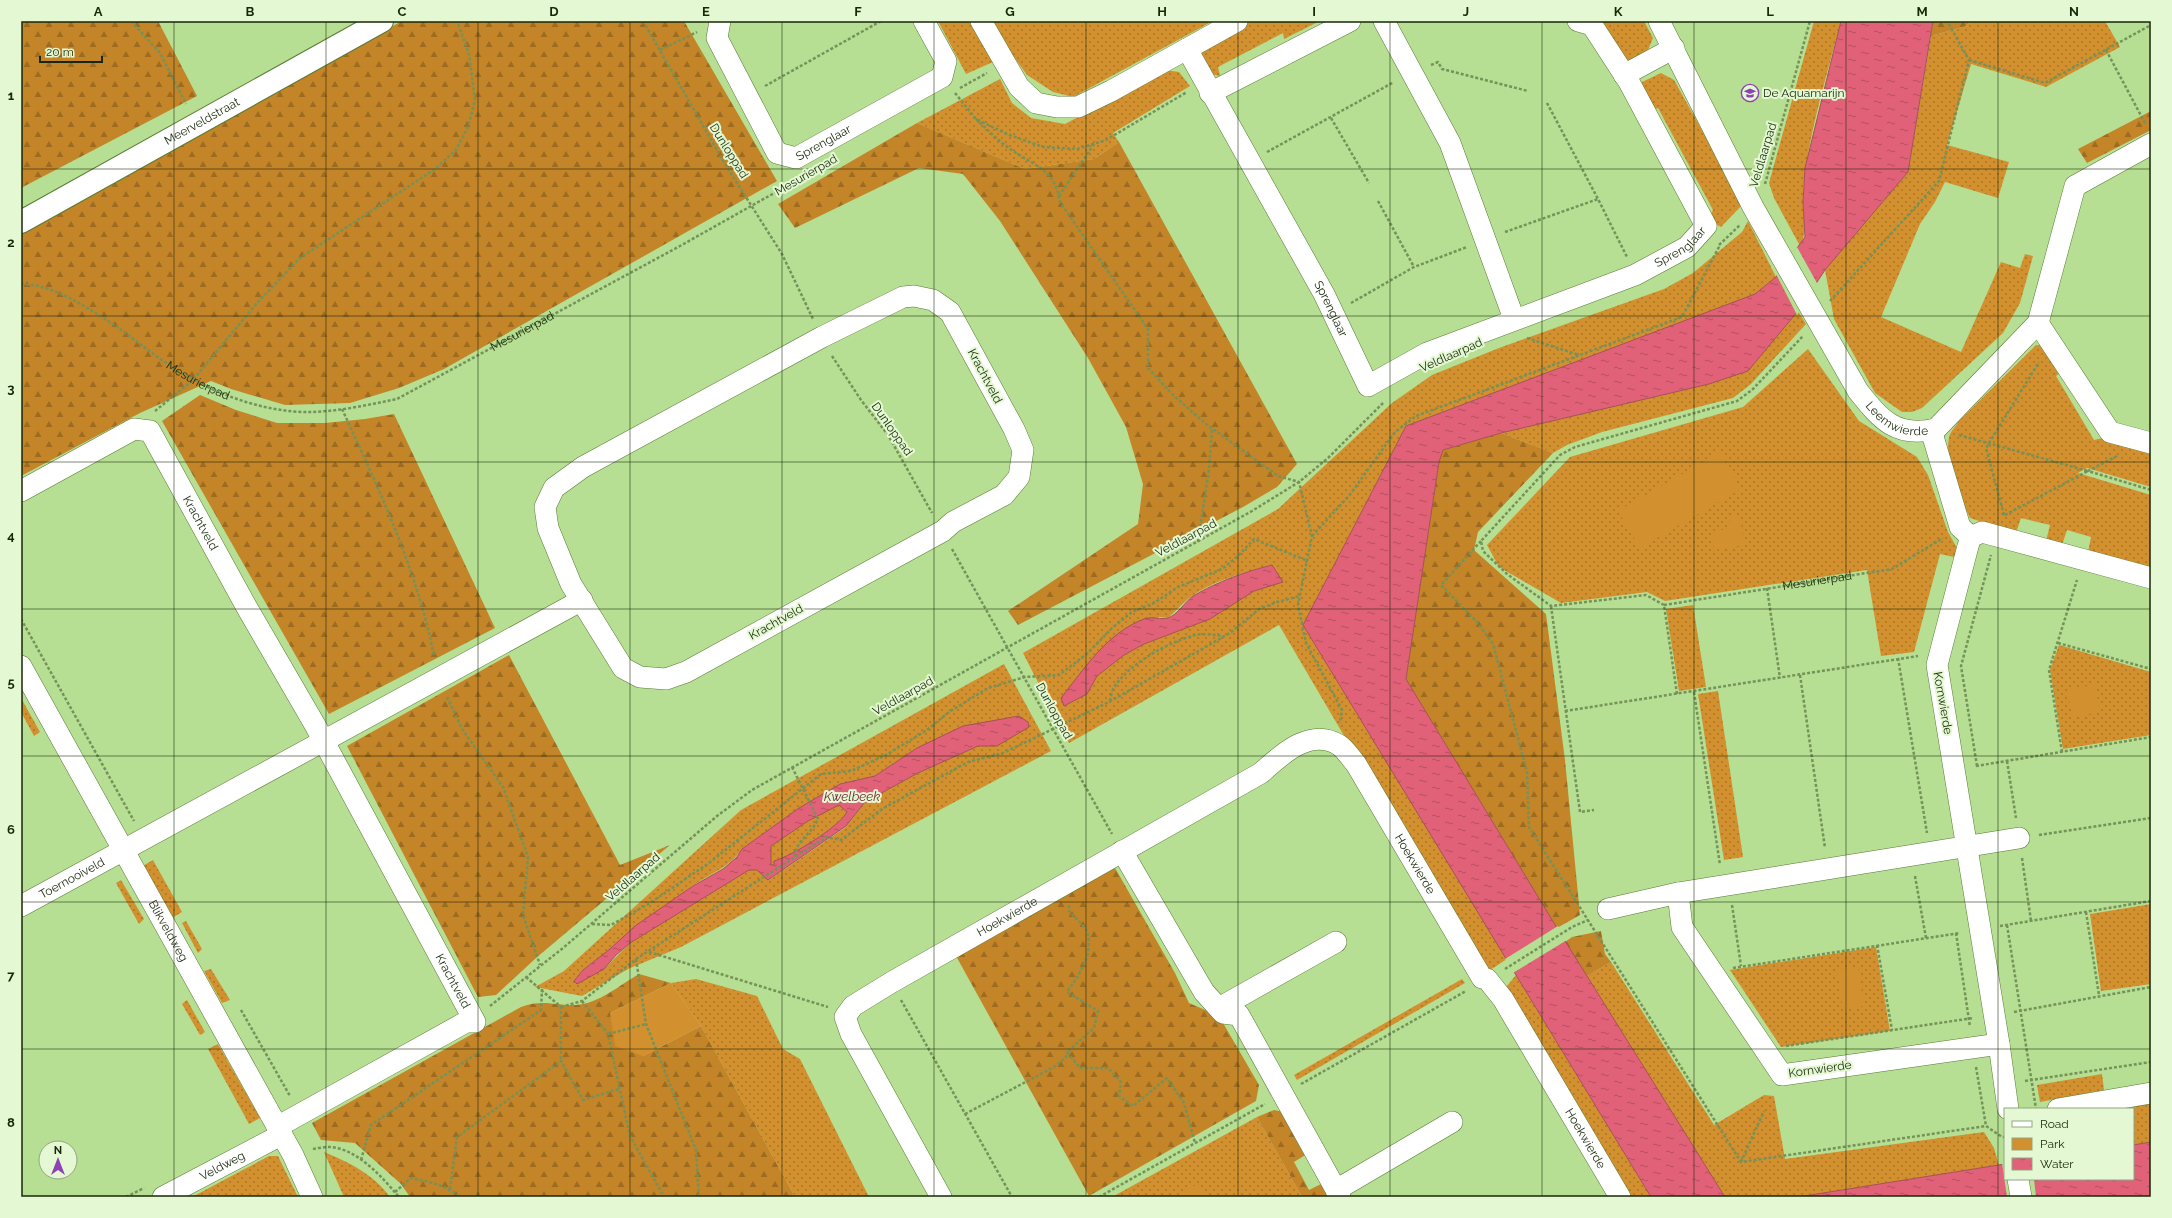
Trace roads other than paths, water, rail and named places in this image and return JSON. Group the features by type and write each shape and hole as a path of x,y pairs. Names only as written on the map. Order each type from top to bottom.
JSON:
{"street":[{"name":"Meerveldstraat","path":"21,222 382,21"},
{"name":"Sprenglaar","path":"720,21 717,38 777,153 796,158 942,77 946,61 924,21"},
{"path":"981,21 1019,87 1036,103 1057,107 1078,106 1111,91 1236,21"},
{"path":"1210,93 1350,21"},
{"path":"1384,21 1450,143 1485,240 1521,330"},
{"name":"Sprenglaar","path":"1186,49 1333,313 1368,386 1428,353 1521,330 1635,275 1687,247 1706,226 1624,75 1592,25 1578,21"},
{"path":"1624,75 1674,48 1659,21"},
{"name":"Leemwierde","path":"1674,48 1754,208 1858,391 1878,417 1891,425 1918,433 1936,429 2038,323 2075,186 2149,137"},
{"name":"Krachtveld","path":"914,296 932,300 950,312 1014,429 1023,450 1019,477 1004,495 959,519 943,531 686,672 666,679 640,677 623,668 595,625 582,600 571,584 548,528 545,507 554,488 583,467 822,337 902,297 914,296"},
{"path":"2038,323 2110,432 2151,443"},
{"name":"Krachtveld","path":"21,491 134,429 150,431 323,742 475,1022 466,1022 279,1131"},
{"path":"1931,430 1948,492 1965,532 1982,532 2151,578"},
{"name":"Kornwierde","path":"1965,532 1937,665 1999,1044 2008,1108"},
{"path":"123,850 582,600"},
{"name":"Blikveldweg","path":"21,666 279,1131 312,1197"},
{"name":"Hoekwierde","path":"941,1197 851,1034 845,1017 848,1012 853,1006 892,982 1073,878 1261,773 1277,758 1312,738 1335,743 1340,746 1356,764 1482,978 1487,979 1503,999 1620,1197"},
{"path":"1608,909 1678,893 2019,838"},
{"name":"Toernooiveld","path":"21,906 123,850"},
{"path":"1122,851 1204,992 1223,1012 1239,1015 1338,1193 1452,1122"},
{"name":"Kornwierde","path":"1678,893 1682,927 1782,1075 1999,1044"},
{"path":"1219,1008 1336,942"},
{"path":"2064,1108 2151,1093"},
{"name":"Veldweg","path":"163,1197 279,1131"},
{"path":"2018,1180 2021,1197"}],"water":[{"path":"1841,21 1933,21 1908,172 1825,270 1798,311 1748,371 1709,384 1501,433 1443,450 1439,462 1406,679 1557,928 1725,1197 1651,1197 1303,625 1406,426 1755,294 1776,277 1805,237 1803,202 1805,168"},
{"path":"1272,565 1283,582 1254,591 1210,619 1144,644 1124,655 1097,676 1087,694 1064,706 1061,698 1097,653 1119,633 1144,619 1168,618 1175,614 1193,596 1202,591 1231,578"},
{"name":"Kwelbeek","path":"1019,716 1028,722 1029,727 997,746 978,746 918,773 865,802 846,826 768,880 757,870 749,870 630,943 616,955 604,969 577,984 574,981 583,970 610,949 635,926 693,886 723,869 737,857 742,849 799,808 840,784 875,776 917,748 963,726","holes":["839,805 847,812 825,833 803,847 774,861 774,865 771,865 771,846 808,821"]},
{"path":"2151,1142 2151,1197 1798,1197 2004,1164 2004,1180 2134,1180 2134,1145"}],"place":[{"name":"De Aquamarijn","path":"1750,93"}]}
